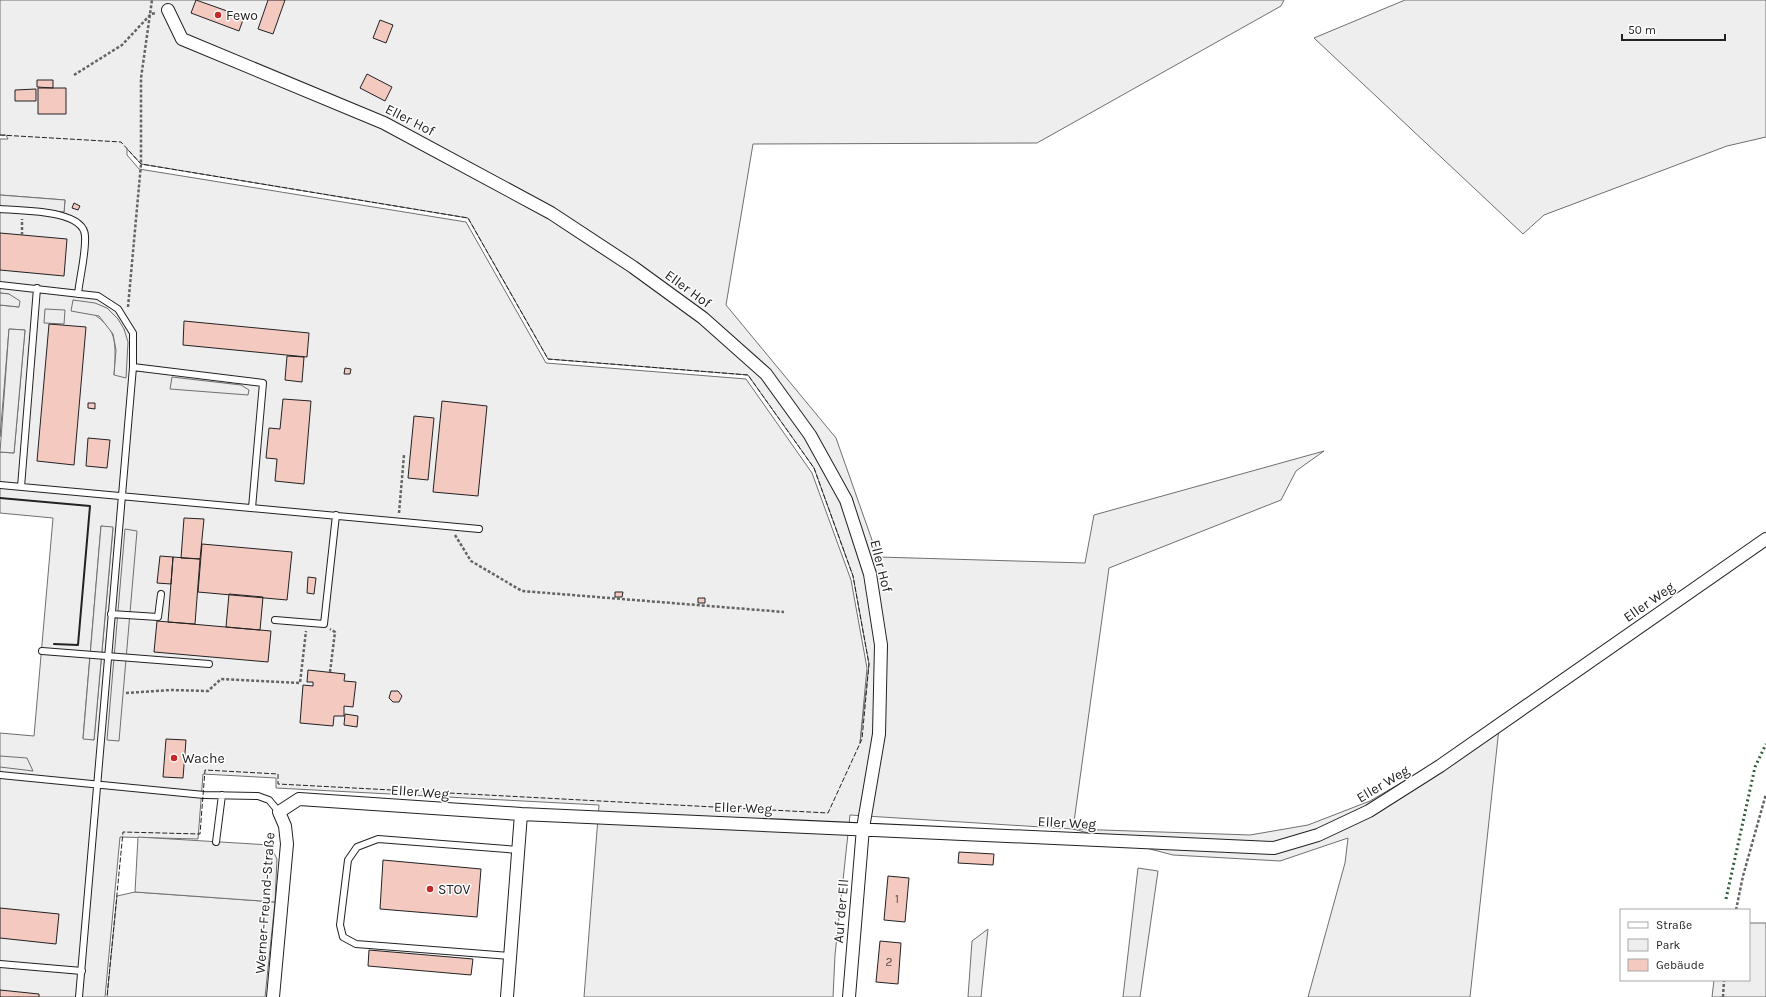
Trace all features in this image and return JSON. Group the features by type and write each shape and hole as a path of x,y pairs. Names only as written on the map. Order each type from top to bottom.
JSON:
{"street":[{"name":"Eller Hof","path":"168,10 182,39 384,123 551,213 634,267 703,318 766,374 810,435 846,500 870,574 881,645 880,734 863,828"},
{"name":"Eller Weg","path":"279,812 299,799 521,814 863,828 1274,848 1318,834 1368,812 1440,766 1766,539"},
{"name":"Werner-Freund-Straße","path":"273,997 287,844 285,826 279,812"},
{"path":"507,997 521,814"},
{"name":"Auf der Ell","path":"849,997 863,828"}],"lane":[{"path":"0,209 68,217 78,222 85,234 78,294"},
{"path":"0,285 98,296 118,309 133,333 133,367 79,997"},
{"path":"21,487 37,288"},
{"path":"133,367 263,383 252,508"},
{"path":"0,485 479,529"},
{"path":"275,620 324,624 336,515"},
{"path":"111,614 158,617 161,594"},
{"path":"42,651 209,664"},
{"path":"0,775 222,795 258,796 269,800 279,812"},
{"path":"216,842 222,795"},
{"path":"510,956 356,944 344,937 340,925 348,860 357,847 378,839 519,850"},
{"path":"0,964 82,971"}],"path":[{"path":"127,323 141,164 141,78 152,0"},
{"path":"74,75 122,45 151,14 168,10"},
{"path":"22,235 23,211"},
{"path":"399,521 404,455"},
{"path":"450,526 460,546 471,561 522,590 784,612"},
{"path":"126,693 171,690 208,691 221,679 300,683 307,622"},
{"path":"324,624 334,632 330,672"},
{"path":"1736,909 1743,876 1766,794"},
{"path":"1723,997 1724,981"}],"green space":[{"path":"0,0 1284,0 1281,6 1037,143 753,144 726,305 836,438 878,557 1085,563 1094,515 1324,451 1296,471 1281,500 1109,568 1073,829 850,815 835,955 833,997 584,997 599,805 276,788 276,778 203,774 198,839 120,837 105,997 0,997 0,733 34,736 53,518 0,513 0,452 14,453 25,330 9,329 0,437 0,305 19,307 9,294 0,293 0,207 64,212 65,200 0,195 0,139 8,139 6,135 0,135","holes":["127,149 141,164 468,218 548,359 748,375 814,468 853,576 869,664 860,743 867,668 851,580 812,473 746,379 546,363 466,222 139,169 127,155","73,300 124,329 114,375 115,346 110,329 104,322","101,526 113,528 94,740 83,738"]},
{"path":"1405,0 1766,0 1766,137 1727,146 1544,215 1523,234 1314,38"},
{"path":"1500,719 1470,997 1308,997 1345,863 1348,838 1280,861 1173,855 1073,829 1250,835 1308,825 1370,801 1457,750"},
{"path":"1138,868 1158,871 1140,997 1123,997"},
{"path":"135,892 275,902 265,997 107,997 117,896"},
{"path":"1750,923 1766,923 1766,997 1712,997 1714,981 1750,981"},
{"path":"988,929 981,997 968,997 972,941"}],"shaded area":[{"path":"0,195 65,200 64,212 0,207"},
{"path":"0,293 9,294 20,301 19,307 0,305"},
{"path":"73,300 95,303 107,308 118,319 124,329 128,342 126,378 114,375 116,350 113,334 99,316 71,311"},
{"path":"45,309 65,310 64,324 44,323"},
{"path":"9,329 25,330 14,453 0,452"},
{"path":"172,377 241,385 249,390 248,395 170,389"},
{"path":"101,526 113,527 94,740 83,739"},
{"path":"125,529 137,531 119,741 107,740"},
{"path":"0,756 27,758 33,771 0,767"},
{"path":"138,837 270,845 277,859 275,902 135,892"}],"building":[{"name":"Fewo","path":"196,0 244,17 239,31 191,13"},
{"path":"268,0 285,0 273,34 258,29"},
{"path":"380,20 393,25 386,43 373,38"},
{"path":"367,74 392,87 385,101 360,88"},
{"path":"37,80 53,80 53,88 37,87"},
{"path":"38,88 66,88 66,114 38,114"},
{"path":"36,89 36,101 15,101 15,90"},
{"path":"74,203 80,206 78,210 72,208"},
{"path":"0,233 67,239 64,276 0,270"},
{"path":"184,321 309,333 307,357 183,345"},
{"path":"49,324 86,327 74,465 37,461"},
{"path":"287,356 304,357 302,382 285,380"},
{"path":"345,368 351,369 350,374 344,374"},
{"path":"283,399 311,401 304,484 275,481 277,459 266,458 269,428 280,429"},
{"path":"442,401 487,406 478,496 433,492"},
{"path":"88,403 95,403 95,409 88,408"},
{"path":"414,416 434,418 428,480 408,478"},
{"path":"88,438 110,440 107,468 86,466"},
{"path":"184,518 204,519 200,559 181,558"},
{"path":"202,544 292,552 287,600 198,592"},
{"path":"160,556 173,557 171,584 157,583"},
{"path":"173,557 200,559 195,624 168,622"},
{"path":"308,577 316,578 314,594 307,593"},
{"path":"615,592 623,592 622,597 615,597"},
{"path":"229,594 263,597 260,630 226,627"},
{"path":"698,598 705,598 705,603 698,603"},
{"path":"157,621 271,631 268,662 154,652"},
{"path":"308,670 345,674 344,681 356,682 353,707 344,706 344,716 334,716 333,726 300,723 303,685 313,686 313,682 307,682"},
{"path":"391,691 398,691 402,696 399,702 393,702 389,698"},
{"path":"345,714 358,716 357,727 344,725"},
{"name":"Wache","path":"166,739 186,740 183,778 163,777"},
{"path":"959,852 994,854 993,865 958,863"},
{"name":"STOV","path":"383,860 481,869 477,917 380,909"},
{"path":"888,876 909,878 905,922 884,920"},
{"path":"0,908 59,914 56,944 0,938"},
{"path":"880,941 901,943 898,984 876,982"},
{"path":"369,950 473,959 471,975 368,966"},
{"path":"0,990 39,994 39,997 0,997"}],"hedge":[{"path":"1726,899 1755,767 1766,744"}],"fence":[{"path":"0,135 121,142 141,164 468,218 548,359 748,375 814,468 853,576 869,664 862,739 828,813 278,784 278,774 205,770 200,834 123,832 107,997"}],"wall":[{"path":"0,498 90,506 78,645 54,644"}],"place":[{"name":"Fewo","path":"218,15"},
{"name":"Wache","path":"174,758"},
{"name":"STOV","path":"430,889"}]}
